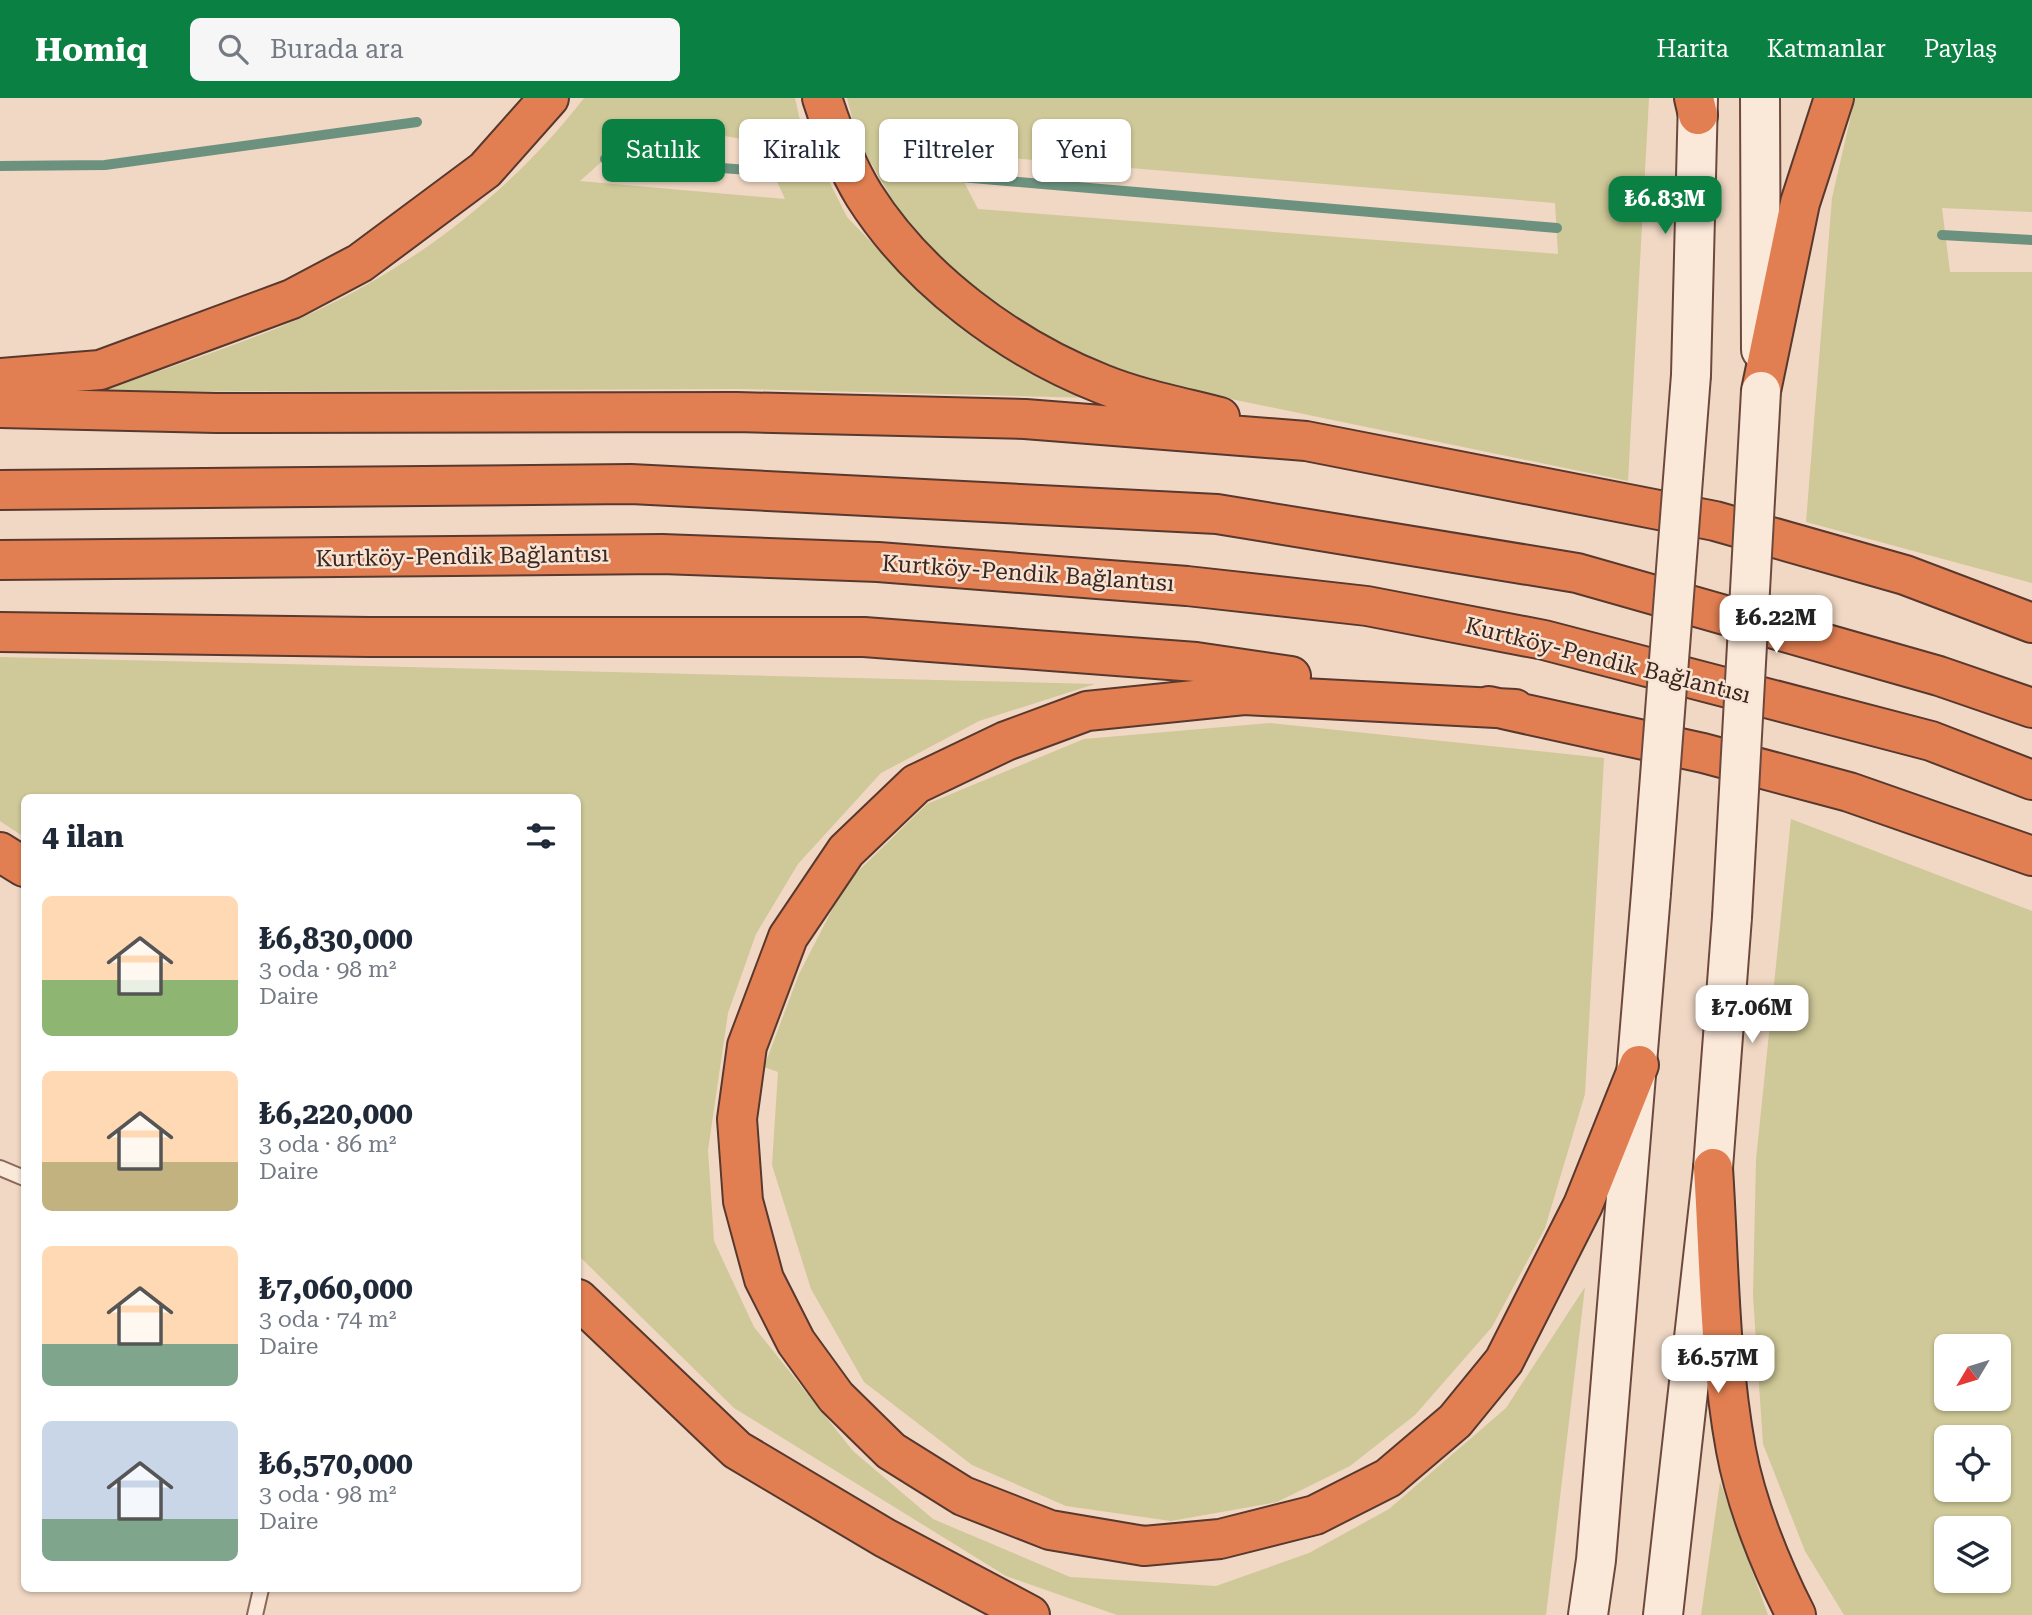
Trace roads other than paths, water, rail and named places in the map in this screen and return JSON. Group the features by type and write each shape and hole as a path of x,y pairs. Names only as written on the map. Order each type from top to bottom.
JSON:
{"highway":[{"path":"0,378 100,370 292,299 360,263 485,170 549,98"},
{"path":"821,98 837,145 865,196 901,243 940,283 994,325 1042,355 1103,385 1306,441 1715,521 1905,575 2032,603"},
{"path":"1761,391 1800,203 1834,98"},
{"path":"0,408 216,413 736,412 1025,419 1306,441"},
{"path":"0,490 631,484 1217,514 1577,573 1939,677 2032,708"},
{"name":"Kurtköy-Pendik Bağlantısı","path":"0,560 662,554 878,562 1188,586 1367,606 1544,640 1931,741 2032,780"},
{"path":"1905,575 2032,623"},
{"path":"0,632 369,637 864,637 1196,662 1515,709 1703,753 1849,792 2032,856"},
{"path":"1515,709 1244,695 1087,711 1006,741 916,784 846,851 788,937 747,1045 737,1119 743,1201 764,1279 796,1342 836,1397 891,1451 963,1496 1050,1530 1144,1546 1220,1539 1315,1515 1388,1478 1455,1421 1504,1361 1583,1205 1639,1065"},
{"path":"0,852 21,865"},
{"path":"1713,1168 1724,1345 1736,1451 1760,1531 1796,1615"},
{"path":"581,1302 737,1450 886,1538 1030,1615"}],"main road":[{"path":"1663,1615 1713,1168 1732,917 1761,391 1760,98"},
{"path":"1588,1615 1596,1560 1639,1065 1692,376 1696,104"}],"lane":[{"path":"0,1168 21,1177"},
{"path":"255,1615 260,1592"}],"waterway":[{"path":"0,166 105,165 417,122"},
{"path":"725,168 739,169"},
{"path":"1018,182 1557,228"},
{"path":"1942,235 2032,240"}]}
